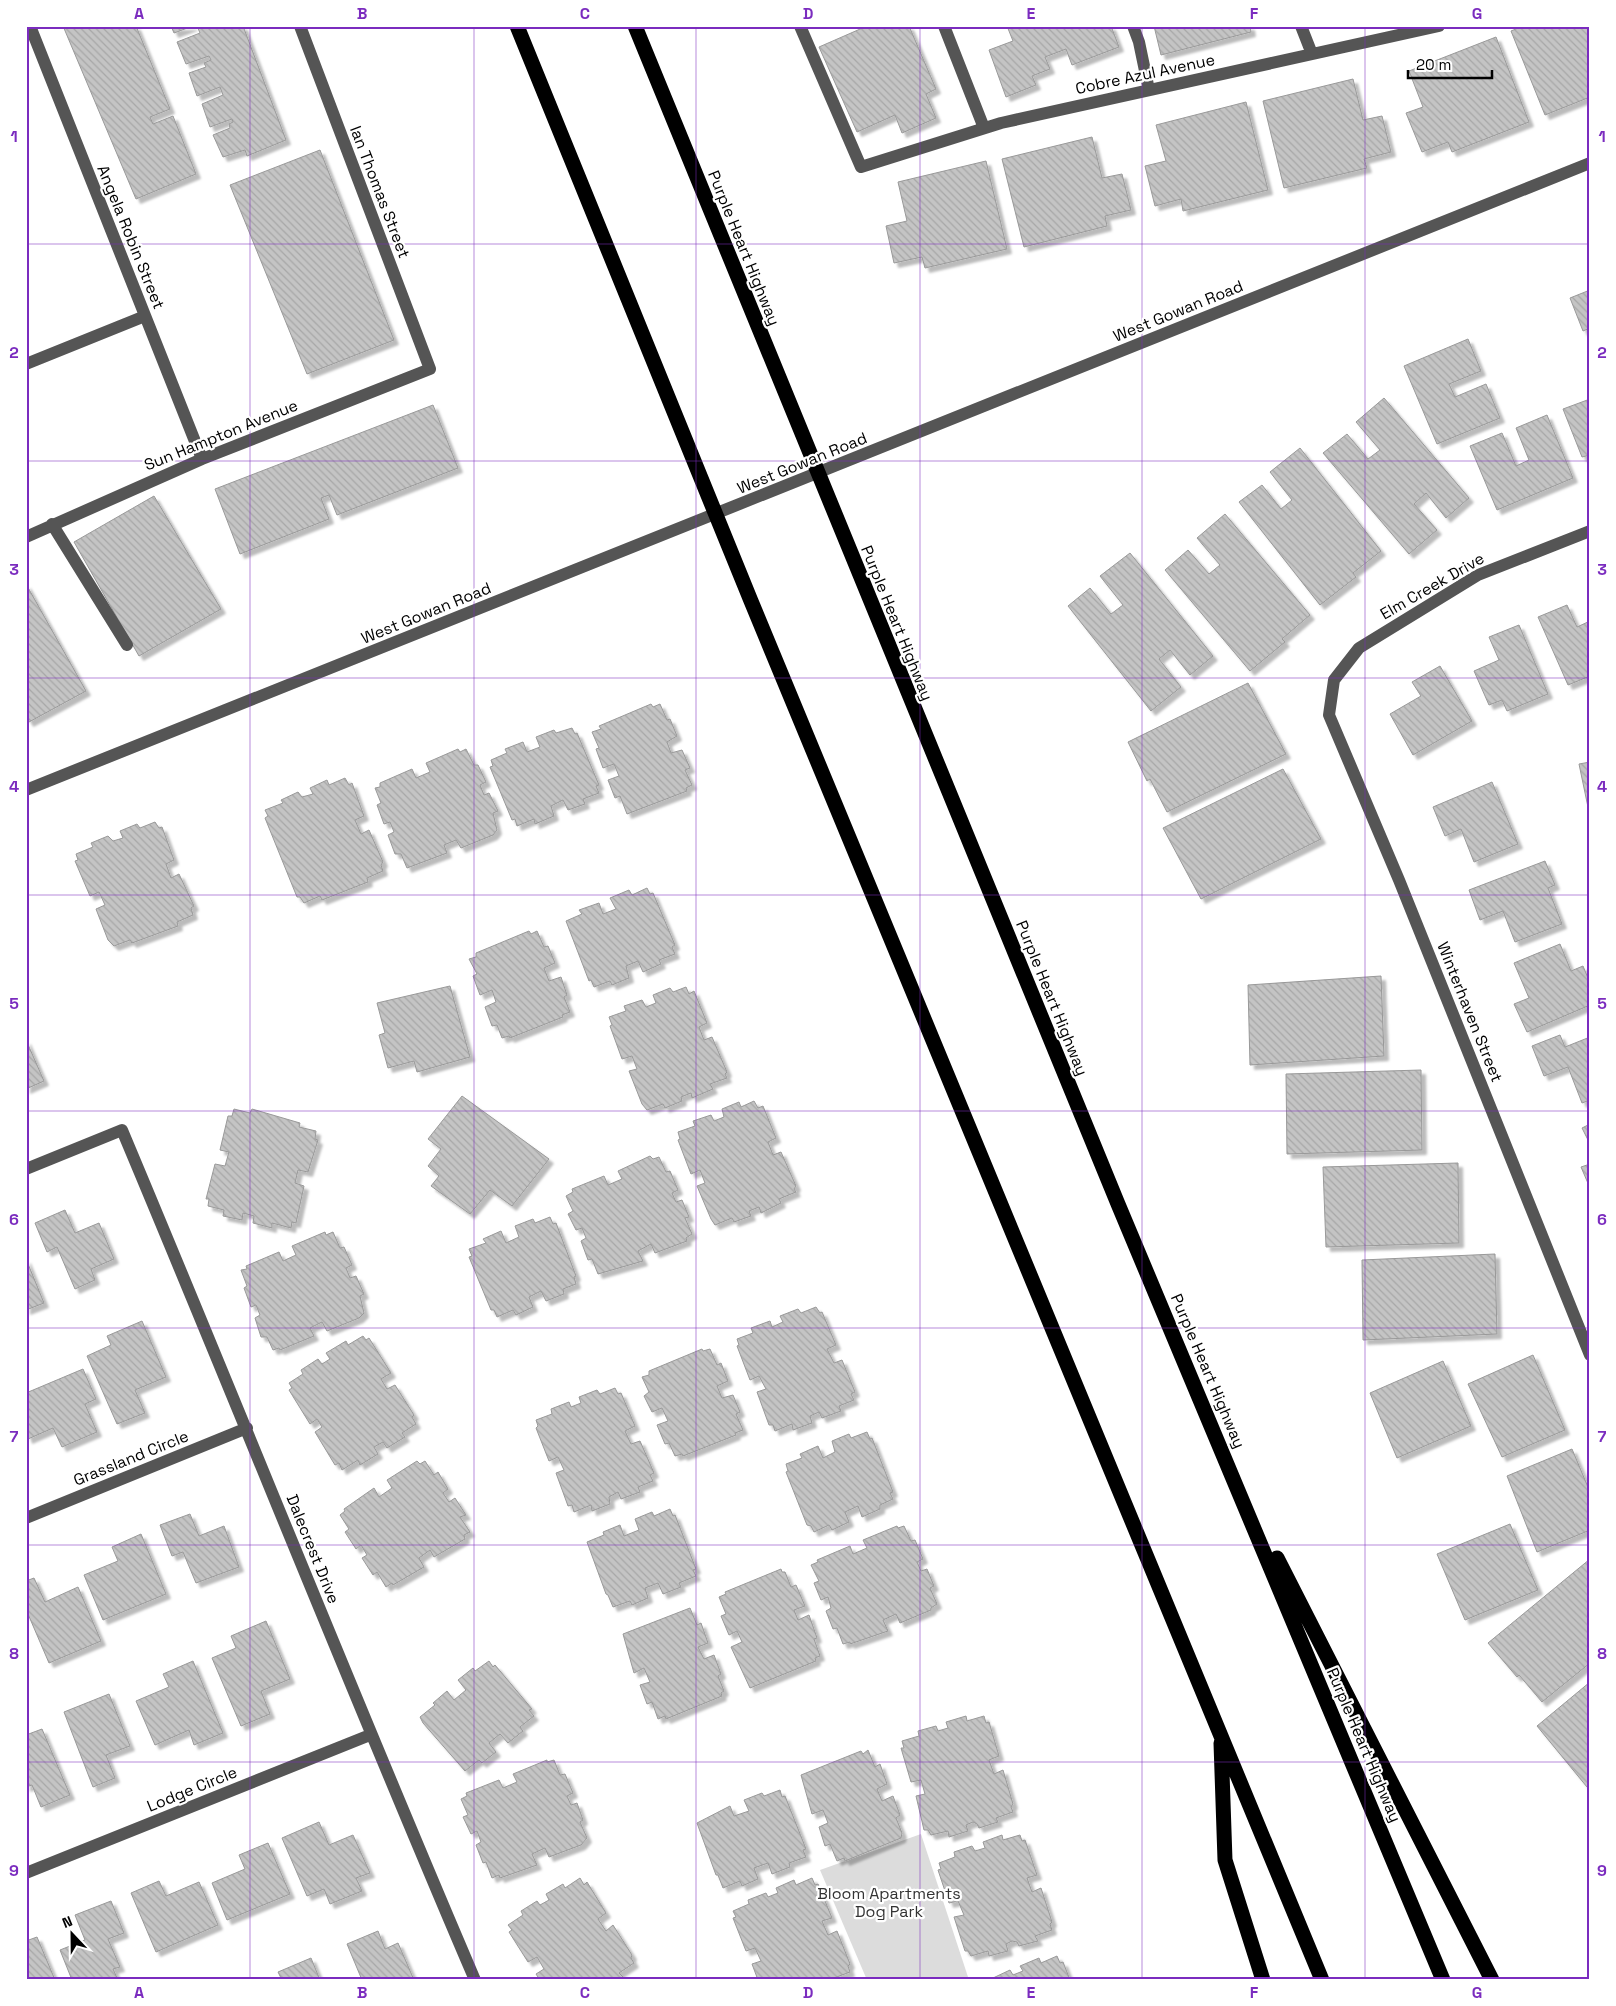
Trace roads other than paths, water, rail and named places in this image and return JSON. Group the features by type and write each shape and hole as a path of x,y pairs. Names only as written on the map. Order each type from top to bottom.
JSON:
{"highway":[{"path":"517,26 750,601 1322,1980"},
{"name":"Purple Heart Highway","path":"634,26 1114,1194 1443,1980"},
{"path":"1223,1452 1492,1980"},
{"path":"1220,1732 1225,1860 1262,1980"}],"street":[{"name":"Angela Robin Street","path":"30,26 202,459"},
{"name":"Ian Thomas Street","path":"300,26 430,369"},
{"name":"Cobre Azul Avenue","path":"800,26 861,167 984,128 1439,26"},
{"path":"944,26 984,128"},
{"path":"1133,26 1139,42 1149,90"},
{"path":"1301,26 1312,54"},
{"name":"West Gowan Road","path":"26,790 1590,164"},
{"path":"26,364 145,316"},
{"name":"Sun Hampton Avenue","path":"26,537 202,459 430,369"},
{"path":"52,524 127,645"},
{"name":"Elm Creek Drive","path":"1334,680 1359,648 1478,575 1590,531"},
{"name":"Winterhaven Street","path":"1334,680 1329,715 1399,880 1590,1355"},
{"name":"Dalecrest Drive","path":"26,1169 122,1130 247,1428 370,1734 475,1980"},
{"name":"Grassland Circle","path":"26,1518 247,1428"},
{"name":"Lodge Circle","path":"26,1873 370,1734"}],"park label":[{"name":"Bloom Apartments Dog Park","path":"889,1902"}]}
